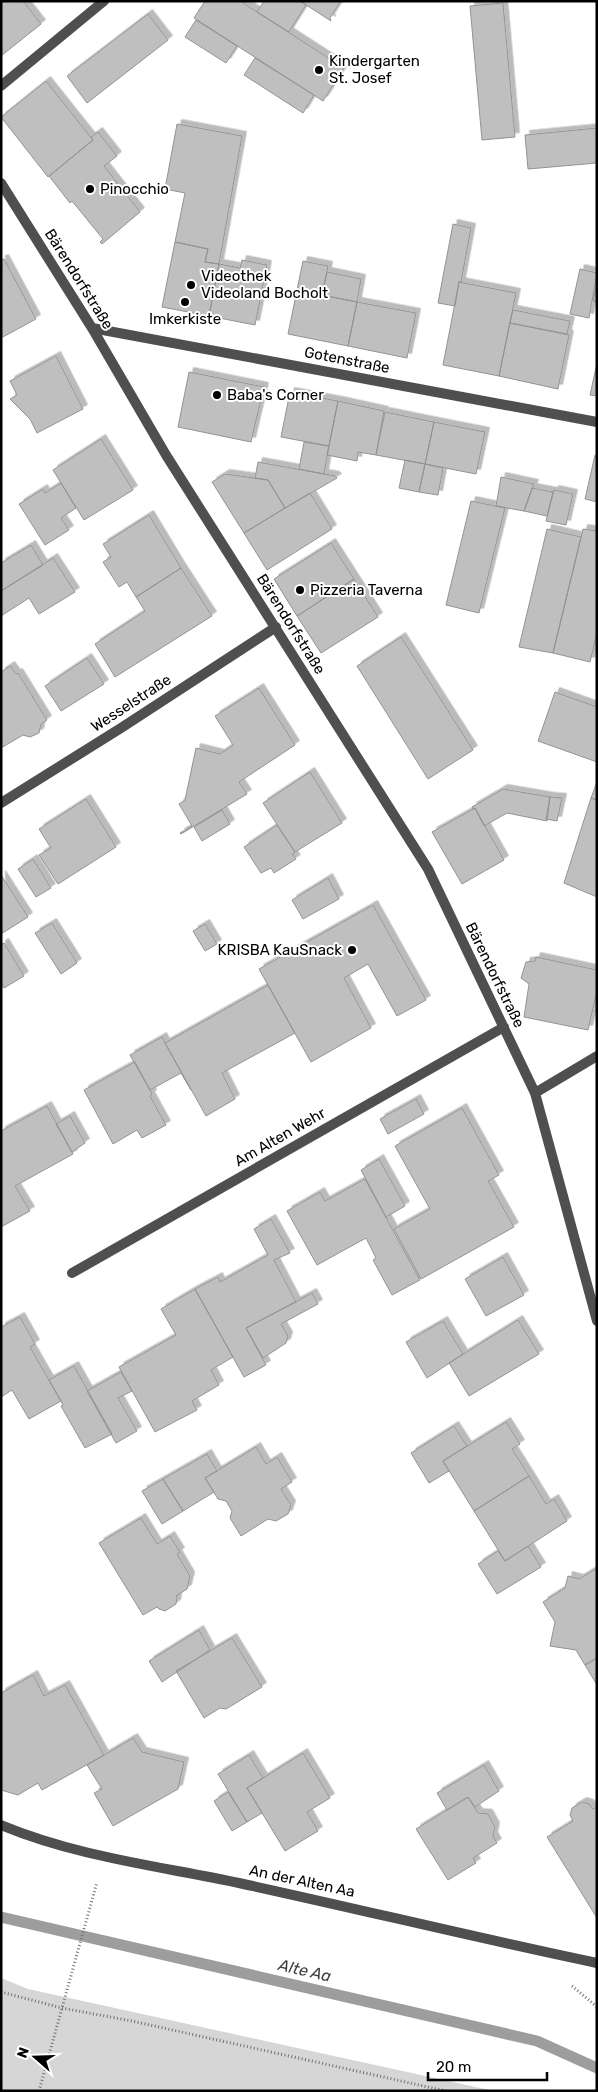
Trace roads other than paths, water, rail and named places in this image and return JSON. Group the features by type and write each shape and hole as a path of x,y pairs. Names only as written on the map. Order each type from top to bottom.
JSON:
{"street":[{"path":"1,86 104,1"},
{"name":"Bärendorfstraße","path":"1,183 92,328 166,455 428,869 535,1093 597,1321"},
{"name":"Gotenstraße","path":"92,328 597,422"},
{"name":"Wesselstraße","path":"1,803 121,728 276,627"},
{"name":"Am Alten Wehr","path":"72,1273 504,1028"},
{"path":"535,1093 597,1056"},
{"name":"An der Alten Aa","path":"1,1825 34,1839 104,1857 246,1884 597,1963"}],"waterway":[{"name":"Alte Aa","path":"1,1917 537,2041 597,2068"}],"place":[{"name":"Kindergarten St. Josef","path":"319,70"},
{"name":"Pinocchio","path":"90,189"},
{"name":"Videothek Videoland Bocholt","path":"191,285"},
{"name":"Imkerkiste","path":"185,302"},
{"name":"Baba's Corner","path":"217,395"},
{"name":"Pizzeria Taverna","path":"300,590"},
{"name":"KRISBA KauSnack","path":"352,950"}]}
